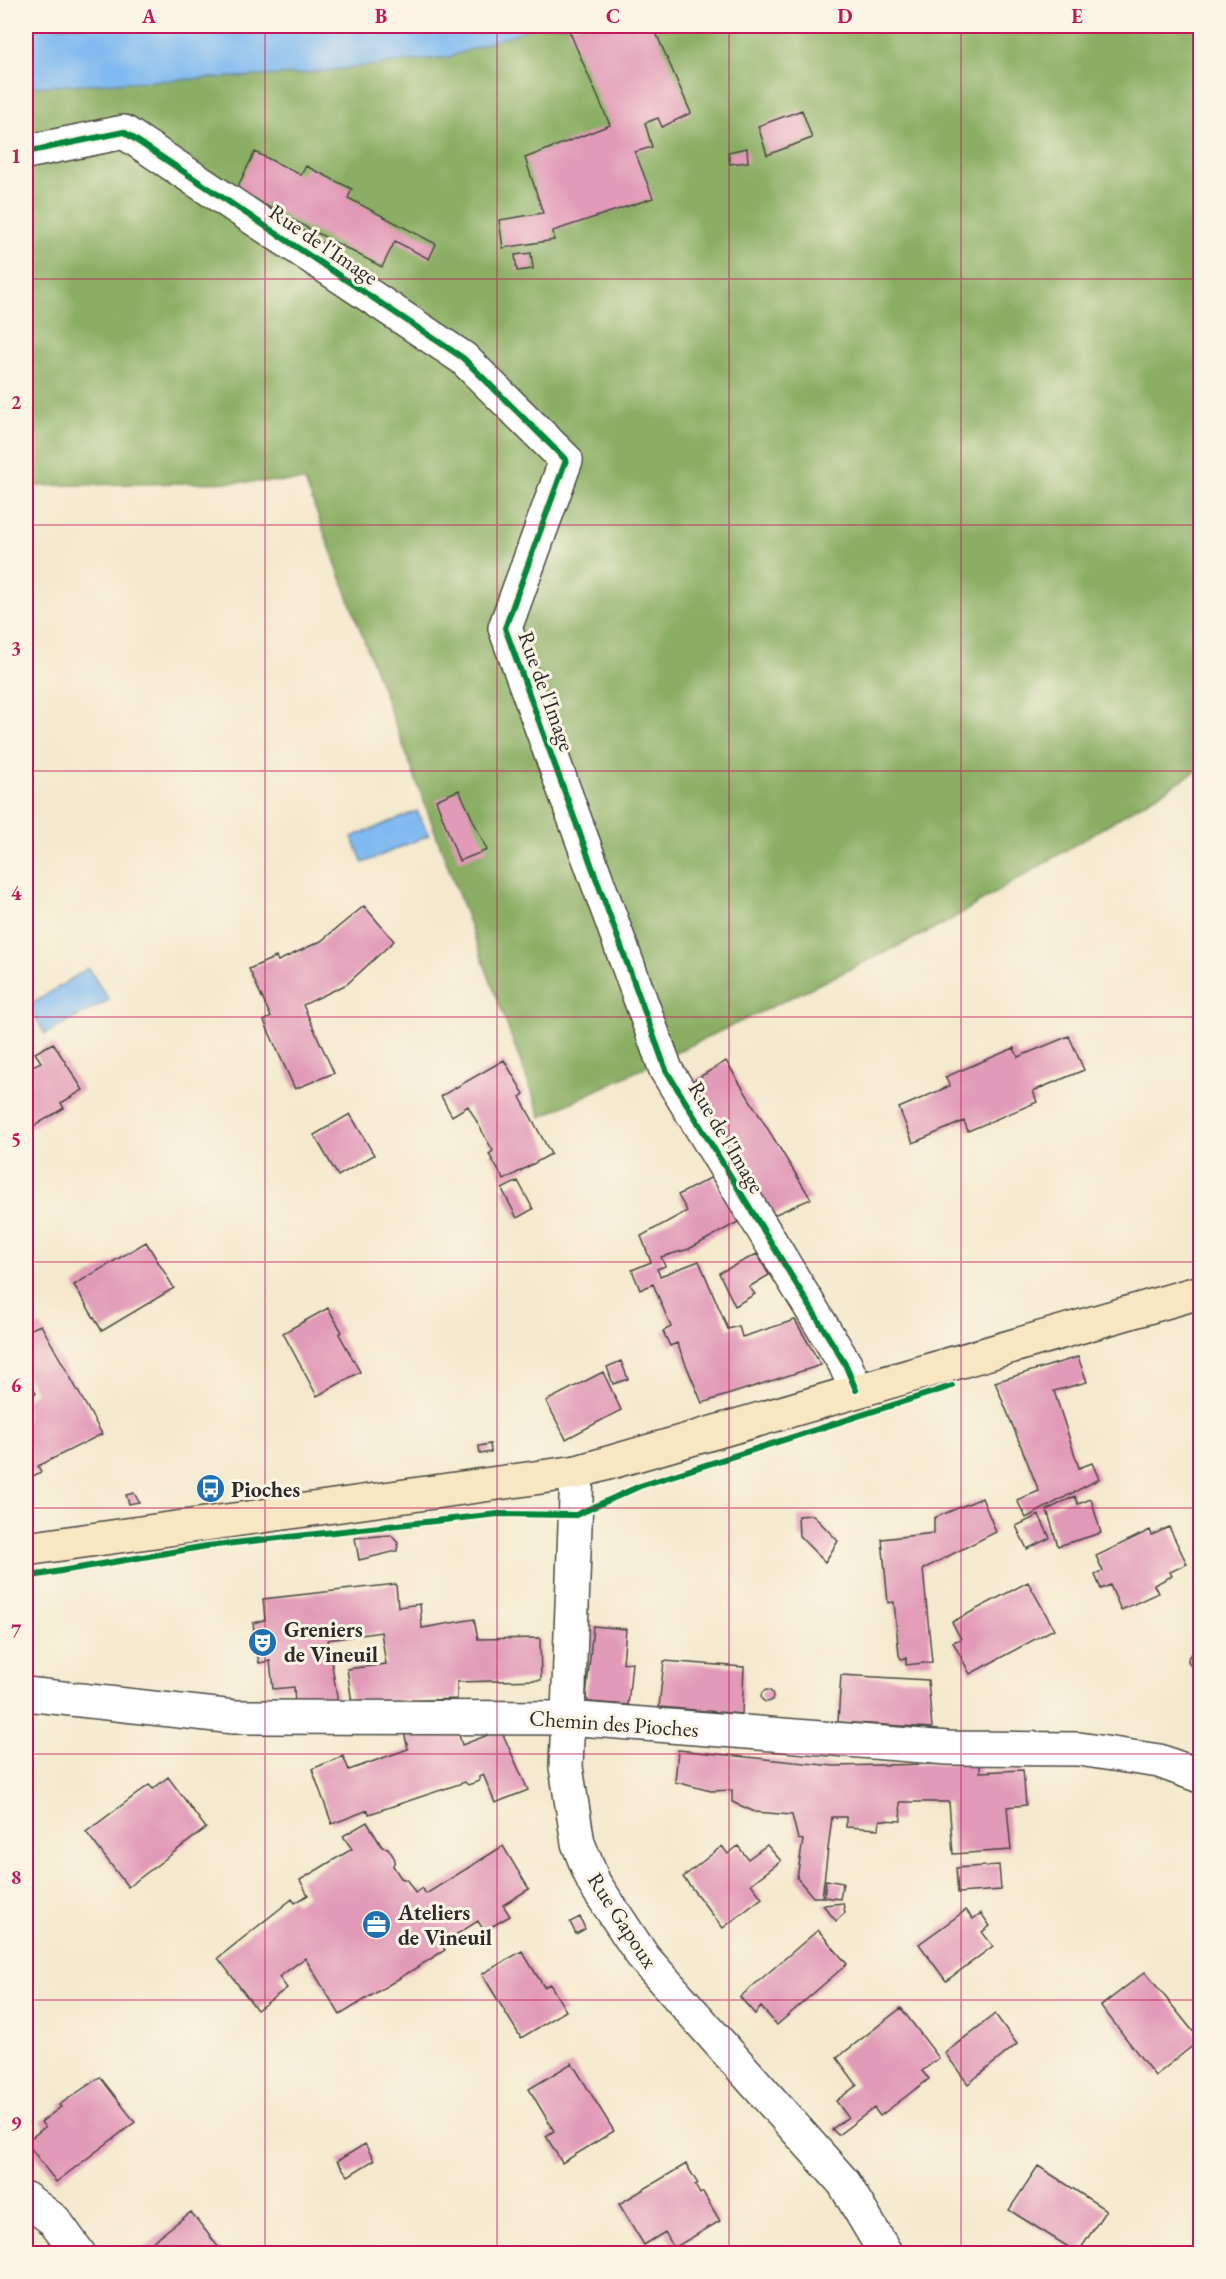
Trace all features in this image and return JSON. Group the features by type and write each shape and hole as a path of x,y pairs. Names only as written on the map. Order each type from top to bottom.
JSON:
{"main road":[{"path":"26,1549 204,1522 577,1472 1200,1292"}],"street":[{"name":"Rue de l'Image","path":"26,152 124,132 463,358 566,460 506,628 666,1070 845,1364 856,1390"},
{"name":"Rue Gapoux","path":"577,1472 566,1767 578,1843 604,1898 644,1958 844,2183 886,2253"},
{"name":"Chemin des Pioches","path":"26,1694 234,1717 567,1718 948,1748 1079,1749 1159,1761 1200,1776"},
{"path":"26,2199 55,2221 80,2253"}],"green space":[{"path":"26,26 1200,26 1200,769 942,925 541,1117 305,481 26,486"}],"water":[{"path":"26,26 534,27 449,57 297,74 26,87"},
{"path":"417,811 429,835 363,863 352,837"},
{"path":"88,968 109,1000 45,1034 29,1006"}],"building":[{"path":"567,26 653,26 691,113 662,127 658,118 645,123 652,147 635,152 653,198 553,231 554,240 503,248 499,220 543,213 525,158 610,125"},
{"path":"802,110 812,138 767,155 758,126"},
{"path":"747,148 748,162 730,164 728,152"},
{"path":"255,152 301,175 306,166 352,189 348,198 436,244 429,259 395,241 382,267 236,190"},
{"path":"531,253 533,269 517,271 515,255"},
{"path":"459,790 487,850 459,861 436,800"},
{"path":"364,906 394,941 347,984 303,1005 334,1073 295,1089 264,1021 271,1017 249,969 276,957 278,961 321,941"},
{"path":"1069,1036 1084,1070 1033,1091 1037,1102 968,1131 964,1121 913,1143 899,1108 950,1086 945,1077 1014,1048 1018,1057"},
{"path":"53,1043 83,1090 61,1103 64,1108 26,1131 26,1069 41,1062 35,1053"},
{"path":"504,1060 524,1094 520,1097 551,1154 504,1180 489,1154 493,1151 468,1106 452,1116 441,1096"},
{"path":"726,1061 811,1199 771,1216 688,1084"},
{"path":"350,1114 374,1155 338,1176 314,1135"},
{"path":"712,1177 738,1222 689,1249 661,1257 665,1266 657,1269 660,1276 699,1261 728,1329 739,1326 742,1337 795,1320 821,1365 702,1403 677,1343 670,1346 663,1331 671,1327 653,1284 640,1290 632,1270 651,1262 641,1236 687,1211 678,1195"},
{"path":"518,1181 533,1209 517,1218 502,1189"},
{"path":"146,1242 174,1288 102,1331 74,1285"},
{"path":"757,1254 769,1275 749,1287 755,1294 735,1306 719,1273"},
{"path":"328,1308 360,1372 317,1396 283,1333"},
{"path":"41,1325 102,1434 38,1466 41,1472 33,1476 30,1470 26,1472 26,1399 36,1393 26,1375 26,1331"},
{"path":"1078,1357 1087,1382 1054,1391 1079,1468 1092,1463 1099,1479 1026,1518 1017,1500 1039,1491 995,1382"},
{"path":"621,1361 628,1379 613,1384 607,1367"},
{"path":"603,1372 621,1410 566,1439 546,1401"},
{"path":"490,1444 491,1452 480,1454 479,1446"},
{"path":"134,1493 139,1502 129,1504 126,1495"},
{"path":"1075,1496 1078,1504 1091,1499 1101,1533 1058,1546 1047,1510"},
{"path":"982,1498 996,1532 923,1569 932,1662 906,1665 906,1658 901,1659 899,1655 894,1602 888,1603 882,1539 934,1533 934,1518"},
{"path":"813,1515 838,1541 825,1562 799,1536 798,1516"},
{"path":"1039,1515 1050,1538 1027,1549 1016,1526"},
{"path":"1169,1527 1187,1564 1170,1572 1172,1576 1154,1585 1158,1593 1121,1610 1110,1585 1101,1589 1095,1575 1103,1571 1096,1556 1150,1530 1152,1535"},
{"path":"391,1535 398,1543 397,1551 359,1560 355,1538"},
{"path":"1028,1582 1054,1629 970,1674 953,1642 961,1639 952,1622"},
{"path":"396,1584 398,1607 420,1604 422,1628 474,1619 478,1639 540,1638 541,1680 457,1682 457,1699 352,1703 347,1669 386,1664 381,1632 328,1640 338,1703 295,1705 294,1687 273,1689 270,1661 259,1663 253,1623 265,1620 263,1599"},
{"path":"593,1626 626,1629 623,1663 632,1662 628,1705 589,1702 586,1698"},
{"path":"1195,1653 1200,1655 1202,1660 1200,1665 1195,1667 1190,1665 1188,1660 1190,1655"},
{"path":"664,1661 744,1667 742,1714 659,1707"},
{"path":"841,1675 928,1680 932,1728 838,1722"},
{"path":"769,1690 773,1696 769,1702 765,1702 761,1694"},
{"path":"501,1730 528,1790 495,1803 483,1774 479,1776 479,1781 468,1785 465,1782 369,1814 368,1810 332,1824 312,1769 343,1756 349,1770 408,1749 404,1732 458,1731 462,1745"},
{"path":"678,1750 834,1766 980,1763 980,1772 1023,1770 1026,1805 1007,1807 1011,1850 953,1854 949,1802 900,1802 901,1821 880,1820 879,1829 846,1827 846,1817 832,1817 822,1897 813,1897 797,1878 803,1840 798,1839 792,1815 755,1812 732,1802 732,1790 711,1791 675,1782"},
{"path":"168,1777 206,1828 128,1887 86,1832 149,1785 153,1789"},
{"path":"367,1822 382,1847 388,1848 395,1859 393,1866 401,1878 407,1880 415,1893 422,1888 426,1894 503,1846 529,1889 503,1905 510,1916 484,1931 478,1921 441,1944 445,1950 340,2015 305,1958 279,1977 287,1988 257,2010 218,1958 292,1899 295,1903 308,1895 300,1880 352,1849 343,1836"},
{"path":"767,1845 781,1861 751,1884 762,1898 723,1928 683,1877 722,1846 728,1854 738,1846 748,1859"},
{"path":"999,1865 1001,1890 958,1893 956,1868"},
{"path":"826,1880 843,1883 840,1899 824,1897"},
{"path":"843,1903 845,1913 836,1921 823,1905"},
{"path":"966,1910 973,1919 981,1913 990,1926 982,1932 993,1946 946,1981 919,1944"},
{"path":"580,1917 585,1929 576,1934 570,1922"},
{"path":"818,1930 847,1964 777,2025 761,2007 755,2014 740,1997"},
{"path":"522,1951 544,1987 550,1984 566,2011 521,2038 482,1974"},
{"path":"1145,1972 1200,2040 1155,2076 1101,2006"},
{"path":"901,2008 939,2058 922,2071 929,2079 880,2116 874,2108 838,2135 832,2129 848,2117 836,2101 857,2085 837,2058"},
{"path":"995,2014 1017,2044 968,2084 945,2053"},
{"path":"572,2063 614,2131 562,2163 546,2136 554,2131 529,2089"},
{"path":"100,2077 135,2122 56,2182 26,2142 45,2127 41,2122 61,2107 59,2105"},
{"path":"365,2144 374,2160 348,2176 337,2161"},
{"path":"686,2164 698,2184 695,2185 700,2194 703,2192 720,2221 674,2248 665,2232 644,2245 619,2204"},
{"path":"1038,2166 1106,2210 1078,2253 1009,2210"},
{"path":"191,2212 223,2253 138,2253"}],"cycle path":[{"path":"26,152 124,132 463,358 566,460 505,628 666,1070 845,1364 856,1390"},
{"path":"26,1577 207,1546 498,1514 576,1515 640,1486 952,1386"}],"place":[{"name":"Pioches","path":"210,1489"},
{"name":"Greniers de Vineuil","path":"263,1642"},
{"name":"Ateliers de Vineuil","path":"377,1925"}]}
